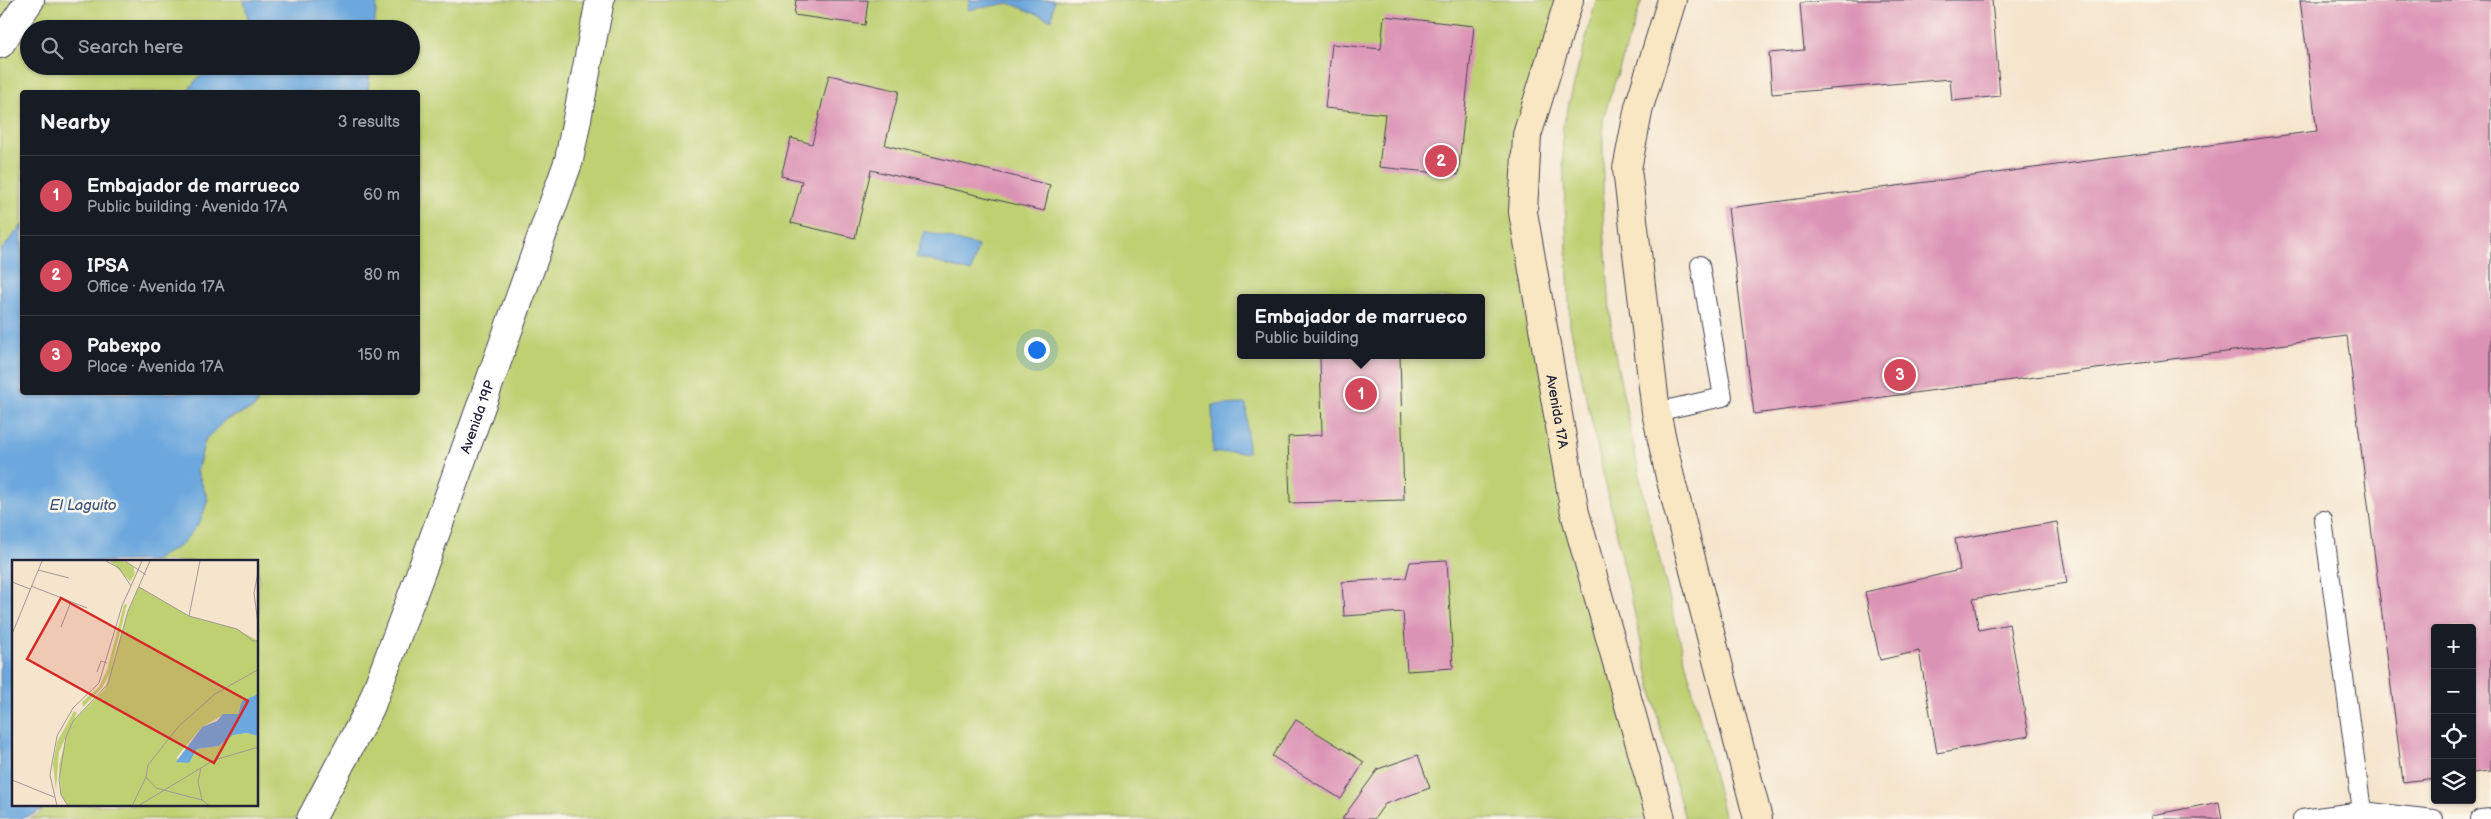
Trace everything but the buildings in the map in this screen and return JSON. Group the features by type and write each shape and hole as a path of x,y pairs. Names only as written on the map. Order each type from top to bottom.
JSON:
{"main road":[{"name":"Avenida 17A","path":"1569,0 1526,135 1523,212 1575,513 1661,819"},
{"path":"1672,0 1639,107 1627,168 1656,412 1670,477 1758,819"}],"street":[{"path":"0,44 30,0"},
{"name":"Avenida 19P","path":"311,819 370,708 437,529 569,160 600,0"}],"lane":[{"path":"1656,412 1723,397 1700,265"},
{"path":"2323,520 2362,811"},
{"path":"2302,819 2362,811 2434,819"},
{"path":"2480,819 2491,818"}],"green space":[{"path":"0,0 244,0 249,20 20,20 20,75 200,75 189,90 20,90 20,227 0,252"},
{"path":"377,0 1569,0 1527,135 1575,513 1661,819 30,819 37,816 46,806 259,806 259,560 154,560 208,500 197,471 205,440 225,420 254,408 261,395 420,395 420,90 368,90 369,75 420,75 420,20 375,20"},
{"path":"1596,0 1642,0 1603,118 1603,212 1612,339 1644,497 1725,819 1685,819 1660,727 1570,325 1562,130"}],"water":[{"path":"244,0 377,0 375,20 249,20"},
{"path":"969,0 1054,0 1052,20 1009,3 968,10"},
{"path":"200,75 369,75 368,90 189,90"},
{"name":"El Laguito","path":"20,227 20,395 261,395 254,408 225,420 205,440 197,471 208,500 200,522 181,545 155,560 12,560 12,806 46,806 31,816 14,819 0,819 0,252"},
{"path":"924,231 978,246 971,272 916,257"},
{"path":"1246,404 1248,452 1213,453 1212,405"}],"place":[{"name":"IPSA","path":"1441,161"},
{"name":"Pabexpo","path":"1900,375"},
{"name":"Embajador de marrueco","path":"1361,394"}]}
